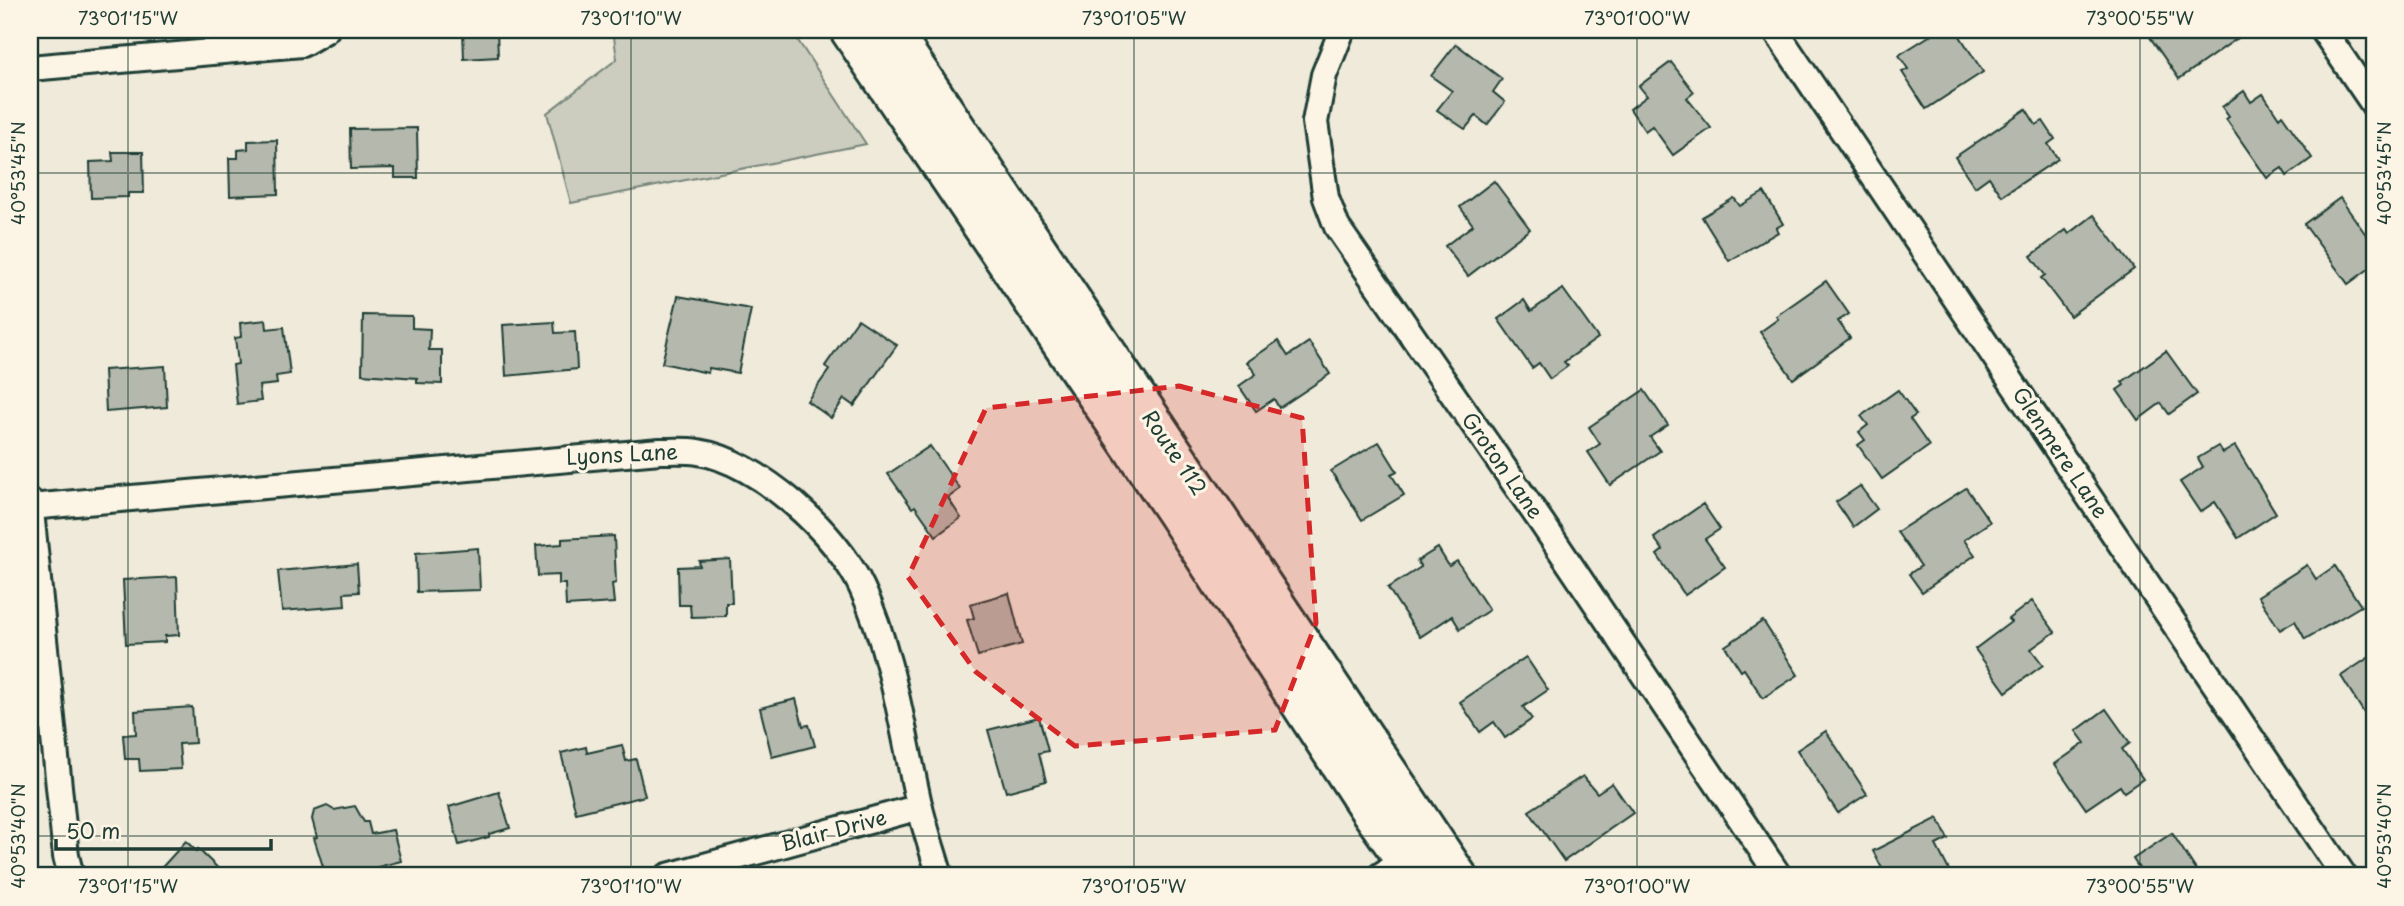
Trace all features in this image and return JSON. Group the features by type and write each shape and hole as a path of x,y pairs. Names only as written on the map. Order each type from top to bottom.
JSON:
{"main road":[{"name":"Route 112","path":"850,30 1176,512 1368,807 1409,863 1457,876"},
{"name":"Route 112","path":"890,30 1409,863"}],"street":[{"path":"30,68 302,44 326,30"},
{"name":"Groton Lane","path":"1342,30 1324,75 1315,122 1326,198 1337,226 1542,523 1779,876"},
{"name":"Glenmere Lane","path":"1775,30 2344,876"},
{"path":"2323,30 2374,104"},
{"name":"Lyons Lane","path":"30,507 660,451 699,452 729,463 796,504 832,541 862,587 881,642 903,725 920,807 940,876"},
{"path":"30,501 66,856 71,876"},
{"name":"Blair Drive","path":"668,876 920,807"}],"highlighted area":[{"path":"1179,386 1302,418 1316,623 1275,730 1075,746 976,672 908,577 986,408"}],"shaded area":[{"path":"613,30 791,30 866,144 571,203 547,113 617,59"}],"building":[{"path":"463,30 497,30 498,57 464,59"},
{"path":"1939,30 1956,30 1983,72 1926,109 1902,72 1908,69 1899,55"},
{"path":"2145,30 2249,30 2179,79"},
{"path":"1456,44 1502,79 1493,92 1505,102 1487,125 1476,116 1465,129 1437,110 1452,91 1431,76"},
{"path":"1671,62 1694,92 1687,98 1711,128 1673,155 1652,126 1645,131 1630,109 1647,96 1639,86"},
{"path":"2244,91 2251,102 2263,94 2279,118 2282,115 2312,158 2287,176 2282,168 2267,178 2226,119 2229,117 2222,107"},
{"path":"2026,109 2036,125 2043,121 2055,139 2048,144 2058,159 2002,196 1989,177 1975,187 1955,157"},
{"path":"417,128 418,178 395,178 395,168 351,169 350,129"},
{"path":"277,140 278,194 230,196 229,158 238,158 238,150 248,149 248,141"},
{"path":"112,152 143,152 144,193 128,193 128,197 91,198 90,162 113,161"},
{"path":"1494,181 1530,229 1468,276 1445,246 1473,225 1460,207"},
{"path":"1764,192 1783,224 1776,228 1778,232 1729,261 1702,217 1734,198 1740,206"},
{"path":"2340,198 2374,246 2374,265 2348,284 2304,224"},
{"path":"2094,215 2134,269 2070,316 2041,278 2045,275 2031,256 2066,230 2069,234"},
{"path":"1826,281 1849,314 1838,321 1850,338 1793,379 1760,332 1778,319 1776,316"},
{"path":"1563,289 1598,338 1564,362 1568,366 1550,379 1539,363 1532,368 1498,319 1524,300 1531,311"},
{"path":"678,296 751,309 738,373 709,368 708,373 662,363"},
{"path":"363,315 412,316 412,328 430,329 429,350 442,350 442,384 417,383 417,378 362,374"},
{"path":"858,319 897,345 854,406 844,399 831,418 807,401 829,370 825,366"},
{"path":"266,320 267,329 284,327 290,374 276,376 277,384 259,386 261,401 237,404 233,365 238,364 235,338 241,337 240,323"},
{"path":"554,322 555,333 575,332 577,369 506,376 503,325"},
{"path":"1278,341 1288,356 1309,342 1330,374 1279,408 1274,399 1256,411 1239,386 1256,374 1247,362"},
{"path":"2166,351 2197,394 2169,414 2161,403 2138,420 2117,390 2124,385 2122,382"},
{"path":"165,366 167,407 106,412 104,370"},
{"path":"1644,390 1668,425 1650,437 1660,451 1610,485 1588,452 1600,444 1589,427"},
{"path":"1898,390 1916,415 1910,419 1929,446 1882,479 1858,445 1865,440 1859,432 1868,425 1861,416"},
{"path":"1379,442 1397,471 1391,474 1404,495 1362,520 1331,471"},
{"path":"930,446 960,489 948,498 961,518 936,536 888,474"},
{"path":"2218,446 2223,453 2235,446 2276,513 2238,538 2215,502 2200,512 2180,482 2203,467 2198,458"},
{"path":"1860,486 1877,509 1853,527 1836,502"},
{"path":"1966,488 1990,522 1964,540 1975,555 1922,592 1909,574 1921,566 1897,532"},
{"path":"1703,504 1720,529 1705,539 1725,567 1685,595 1657,555 1663,550 1654,538"},
{"path":"614,536 614,603 566,606 565,584 559,584 559,575 538,576 536,546 562,544 562,539"},
{"path":"478,548 480,590 417,592 416,553"},
{"path":"1438,548 1449,566 1457,561 1489,610 1460,629 1452,616 1420,637 1388,588 1421,567 1417,561"},
{"path":"730,559 732,603 726,603 726,616 691,617 690,605 679,605 678,567 700,566 699,561"},
{"path":"357,564 359,592 344,593 345,606 282,611 278,571"},
{"path":"2307,565 2316,579 2335,566 2361,606 2305,639 2295,621 2280,630 2258,596"},
{"path":"177,577 179,635 165,636 165,642 126,644 123,580"},
{"path":"1009,593 1022,644 978,656 967,620 974,618 970,604"},
{"path":"2032,601 2055,632 2031,649 2043,665 2006,692 1975,649 2011,622 2008,619"},
{"path":"1763,621 1798,675 1763,698 1725,646"},
{"path":"2374,654 2374,729 2341,676"},
{"path":"1526,657 1548,690 1523,707 1532,719 1505,738 1494,722 1480,732 1460,702"},
{"path":"796,699 803,726 809,725 815,746 772,757 760,708"},
{"path":"192,707 195,743 179,744 181,769 140,771 139,759 125,759 123,735 136,734 135,711"},
{"path":"2106,709 2130,743 2122,749 2143,779 2124,792 2120,786 2086,809 2055,764 2085,743 2076,731"},
{"path":"1039,717 1048,751 1039,753 1046,781 1006,792 988,730"},
{"path":"1826,731 1867,794 1838,813 1797,750"},
{"path":"622,745 626,761 636,759 645,796 576,813 561,753 586,747 587,753"},
{"path":"1583,776 1597,793 1612,783 1633,813 1564,861 1529,811"},
{"path":"499,792 510,828 459,845 449,807"},
{"path":"327,806 334,810 355,806 364,822 368,822 371,834 393,830 401,861 357,876 326,876 314,838 317,837 312,819 314,811"},
{"path":"1938,818 1948,839 1936,845 1952,876 1886,876 1873,851"},
{"path":"2172,833 2200,876 2144,876 2133,859"},
{"path":"186,841 196,851 198,849 226,876 154,876"}]}
